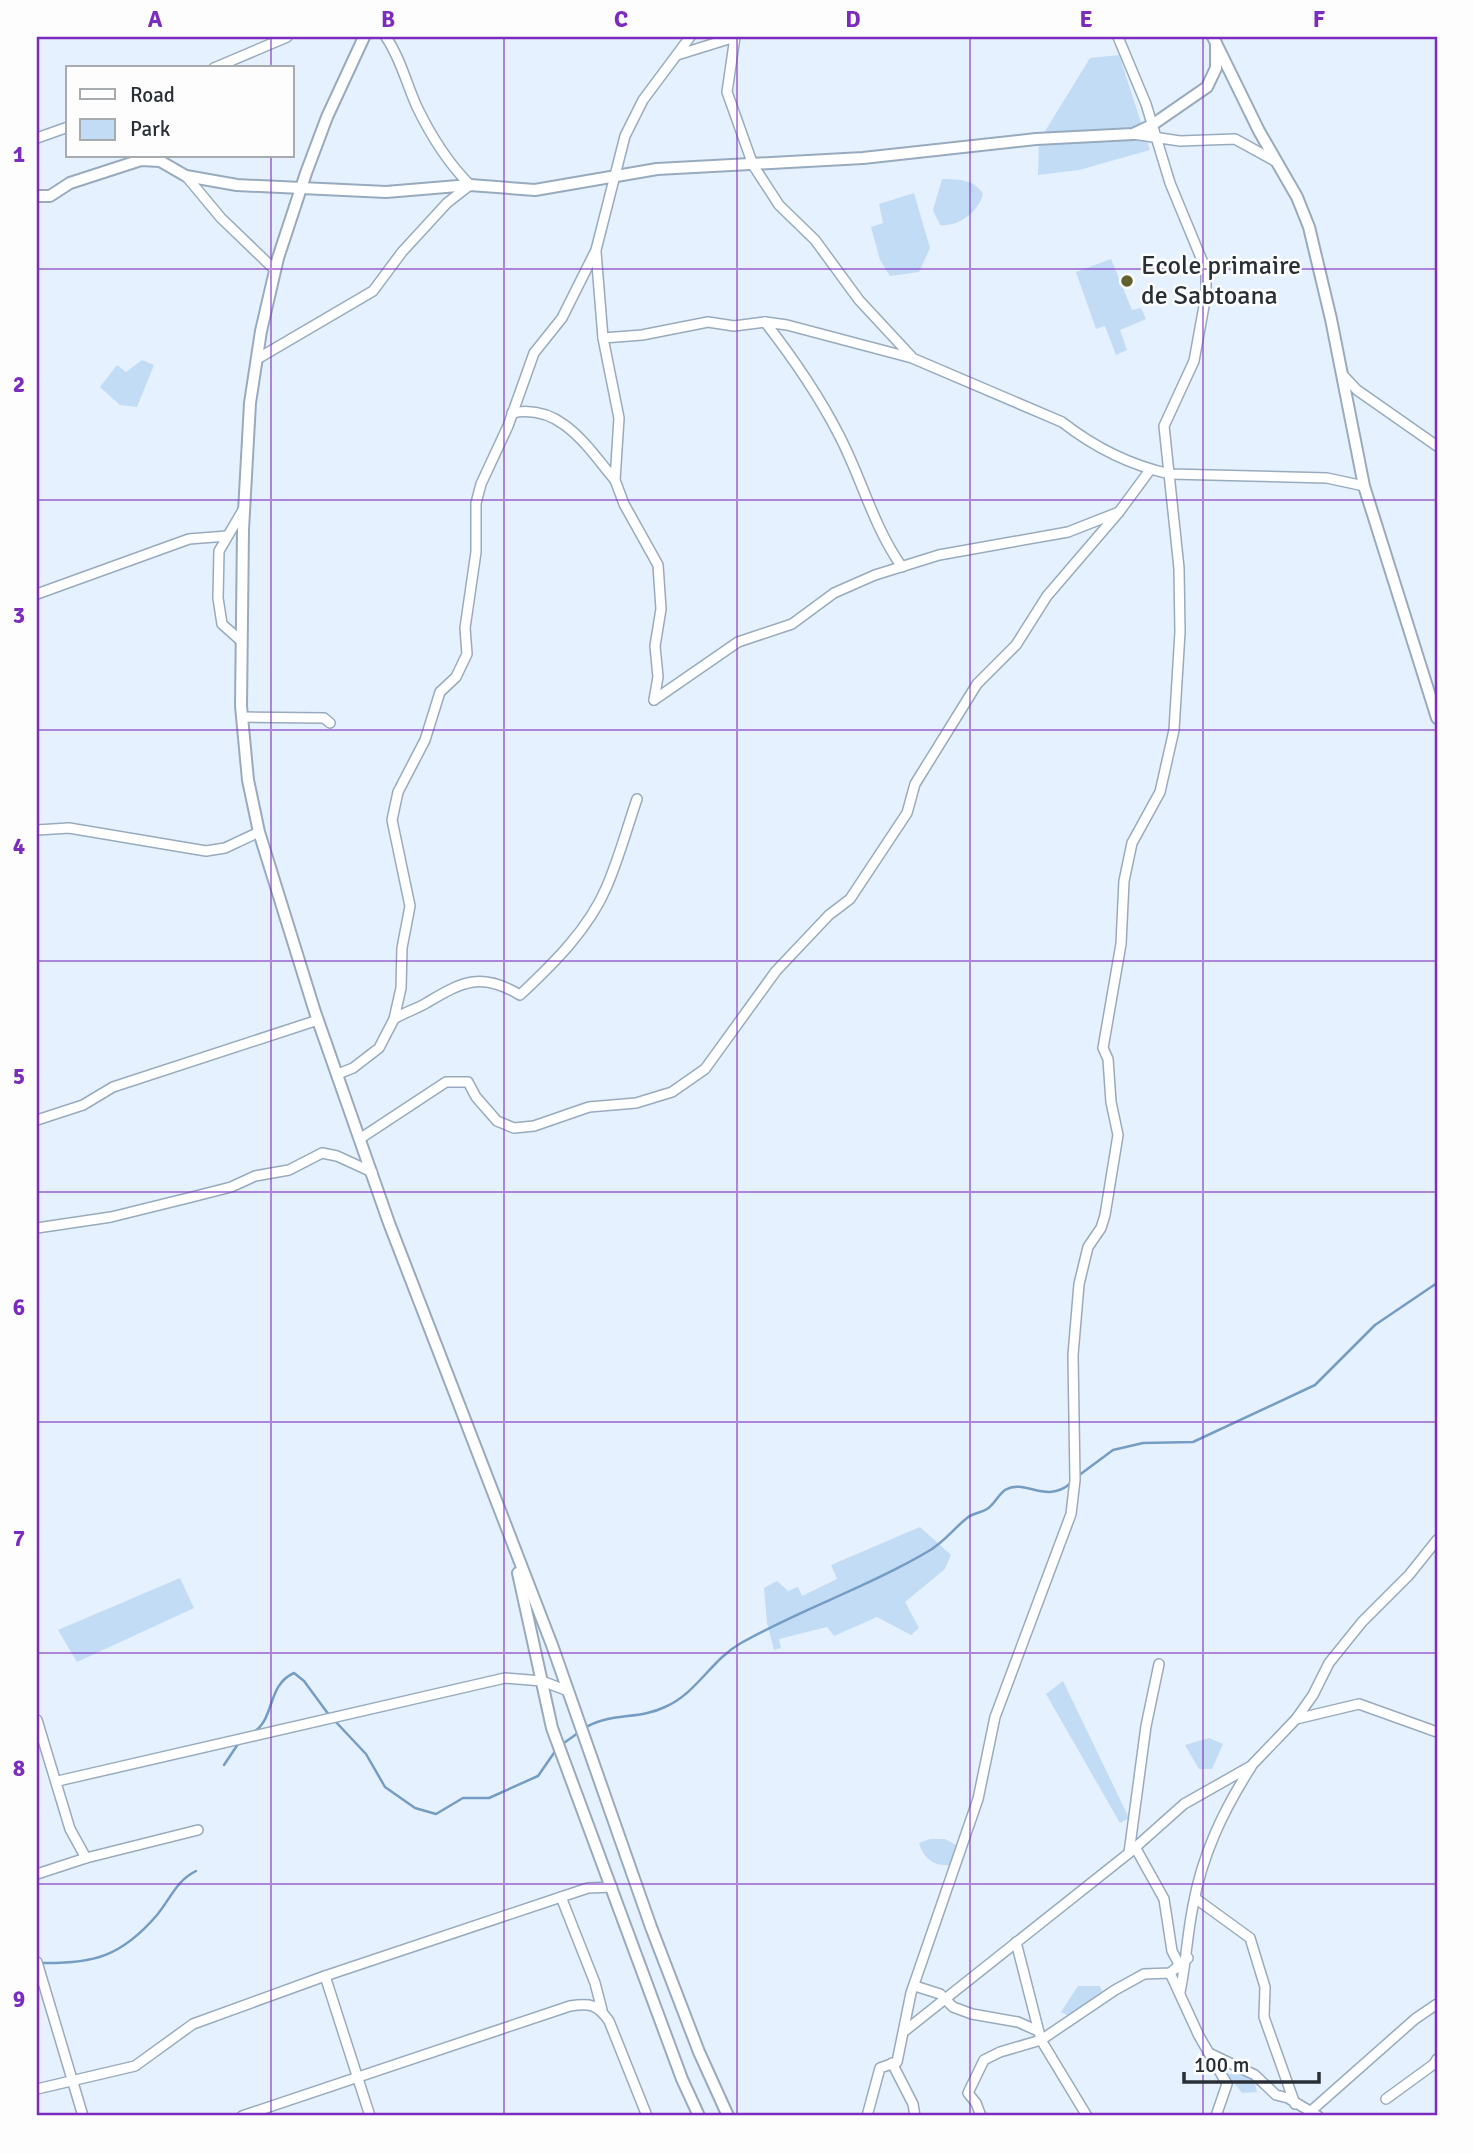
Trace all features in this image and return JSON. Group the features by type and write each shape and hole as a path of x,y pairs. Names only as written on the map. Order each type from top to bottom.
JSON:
{"street":[{"path":"219,66 287,37"},
{"path":"364,37 327,117 301,189 265,308 247,440 244,508 241,640 242,717 247,780 259,832 318,1020 372,1172 432,1338 569,1691 651,1927 699,2052 728,2116"},
{"path":"386,37 400,57 417,108 442,152 470,185"},
{"path":"338,1074 353,1068 379,1048 394,1019 401,988 402,948 410,906 392,820 398,792 425,740 440,692 456,677 467,654 465,628 476,552 475,503 534,353 562,317 596,250 625,136 643,100 690,37"},
{"path":"677,55 735,37 727,92 754,165 779,205 815,240 859,300 912,358"},
{"path":"867,2116 880,2068 897,2062 915,1986 946,1896 951,1868 978,1799 995,1717 1070,1514 1076,1480 1076,1311 1088,1247 1105,1215 1117,1148 1118,1122 1111,1102 1108,1059 1103,1048 1121,944 1124,881 1132,843 1160,792 1174,730 1180,632 1177,535 1164,426 1194,361 1207,283 1206,270 1170,183 1154,131 1118,37"},
{"path":"1154,131 1207,87 1216,68 1214,41"},
{"path":"1214,41 1297,197 1308,227 1342,374 1364,486 1437,718"},
{"path":"37,138 66,128"},
{"path":"37,196 50,196 70,183 141,160 160,161 186,176 237,185 386,192 470,185 500,190 536,190 671,168 754,165 943,151 1036,139 1154,131 1180,141 1235,139 1278,163"},
{"path":"186,176 221,218 275,270"},
{"path":"257,359 373,291 402,252 447,203 470,185"},
{"path":"596,250 603,338 619,418 615,480"},
{"path":"603,338 642,335 708,322 734,326 765,322 912,358 1062,422 1083,438 1121,459 1150,470 1170,474 1327,478 1364,486"},
{"path":"765,322 799,364 840,436 885,543 902,567"},
{"path":"1342,374 1357,390 1437,446"},
{"path":"512,413 539,412 566,423 615,480 624,504 658,565 661,609 655,646 657,677 654,700 738,642 792,624 834,593 939,555 1068,532 1119,512"},
{"path":"361,1138 446,1082 468,1082 482,1106 497,1121 514,1128 534,1126 589,1107 636,1103 672,1092 705,1069 776,971 829,915 850,899 907,813 915,784 977,684 1016,645 1047,596 1119,512 1150,470"},
{"path":"241,640 222,624 218,598 219,551 244,508"},
{"path":"37,594 189,539 227,536"},
{"path":"242,717 324,718 330,723"},
{"path":"394,1019 452,986 469,981 488,982 520,995 554,962 596,905 607,886 637,799"},
{"path":"37,830 69,828 206,850 225,848 259,832"},
{"path":"37,1120 83,1105 113,1087 318,1020"},
{"path":"37,1228 111,1217 203,1195 255,1176 289,1170 323,1153 337,1156 372,1172"},
{"path":"1180,1992 1182,1970 1188,1958 1195,1898 1213,1832 1251,1766 1296,1719 1313,1695 1329,1663 1437,1540"},
{"path":"512,1546 552,1728 682,2079 699,2116"},
{"path":"1159,1664 1146,1726 1132,1850 1164,1899 1172,1951 1182,1970"},
{"path":"58,1781 505,1678 542,1681 569,1691"},
{"path":"1296,1719 1359,1704 1437,1731"},
{"path":"37,1720 58,1781 70,1829 86,1858"},
{"path":"906,2030 922,2014 947,2000 969,1978 1132,1850 1184,1804 1251,1766"},
{"path":"37,1874 86,1858 198,1830"},
{"path":"37,2089 135,2066 193,2024 325,1976 588,1888 612,1887"},
{"path":"561,1897 595,1983 602,2010 609,2021 647,2116"},
{"path":"1195,1898 1250,1938 1265,1987 1264,2017 1305,2111"},
{"path":"1016,1942 1040,2035 1087,2116"},
{"path":"37,1962 83,2116"},
{"path":"981,2116 968,2093 984,2060 1040,2035 1144,1974 1182,1970"},
{"path":"1170,1973 1227,2084 1216,2116"},
{"path":"325,1976 370,2116"},
{"path":"915,1986 940,1994 953,2007 972,2014 1018,2022 1040,2035"},
{"path":"242,2116 570,2006 591,2003 602,2010"},
{"path":"1305,2111 1415,2019 1437,2004"},
{"path":"1210,2053 1255,2075 1276,2095 1305,2111"},
{"path":"1386,2099 1437,2059"},
{"path":"892,2063 913,2104 915,2116"}],"green space":[{"path":"1119,55 1150,150 1079,170 1038,175 1039,141 1090,58"},
{"path":"942,179 971,183 983,194 977,207 954,224 940,225 933,210"},
{"path":"914,193 930,248 919,272 890,276 880,260 871,227 883,223 879,204"},
{"path":"1111,259 1132,310 1141,308 1146,319 1120,330 1127,350 1116,355 1105,326 1096,329 1076,272"},
{"path":"142,360 154,365 137,407 120,405 100,387 117,365 126,372"},
{"path":"920,1527 951,1555 945,1569 905,1602 919,1628 911,1635 877,1617 834,1636 827,1627 779,1639 781,1648 774,1650 767,1623 764,1588 777,1581 788,1591 798,1587 802,1596 837,1579 831,1565"},
{"path":"180,1578 194,1608 77,1662 58,1630"},
{"path":"1063,1681 1129,1818 1120,1823 1046,1694"},
{"path":"1209,1738 1223,1744 1212,1769 1199,1769 1185,1745"},
{"path":"930,1839 945,1839 960,1847 953,1865 941,1865 927,1858 919,1843"},
{"path":"1078,1986 1100,1986 1104,1996 1074,2018 1061,2012"},
{"path":"1239,2071 1253,2075 1257,2092 1242,2093 1228,2075"}],"waterway":[{"path":"1078,1476 1113,1450 1143,1443 1193,1442 1315,1385 1375,1325 1437,1283"},
{"path":"583,1729 603,1720 655,1711 676,1701 730,1650 787,1619 905,1565 938,1544 967,1518 985,1510 1005,1490 1021,1487 1053,1492 1071,1483"},
{"path":"254,1732 265,1719 279,1685 294,1673 304,1681 329,1715"},
{"path":"334,1720 366,1754 385,1787 415,1808 436,1814 463,1798 489,1798 538,1776 556,1750"},
{"path":"561,1745 578,1733"},
{"path":"224,1765 240,1741"},
{"path":"40,1963 76,1962 118,1949 144,1929 179,1885 196,1871"}],"place":[{"name":"Ecole primaire de Sabtoana","path":"1127,281"}]}
